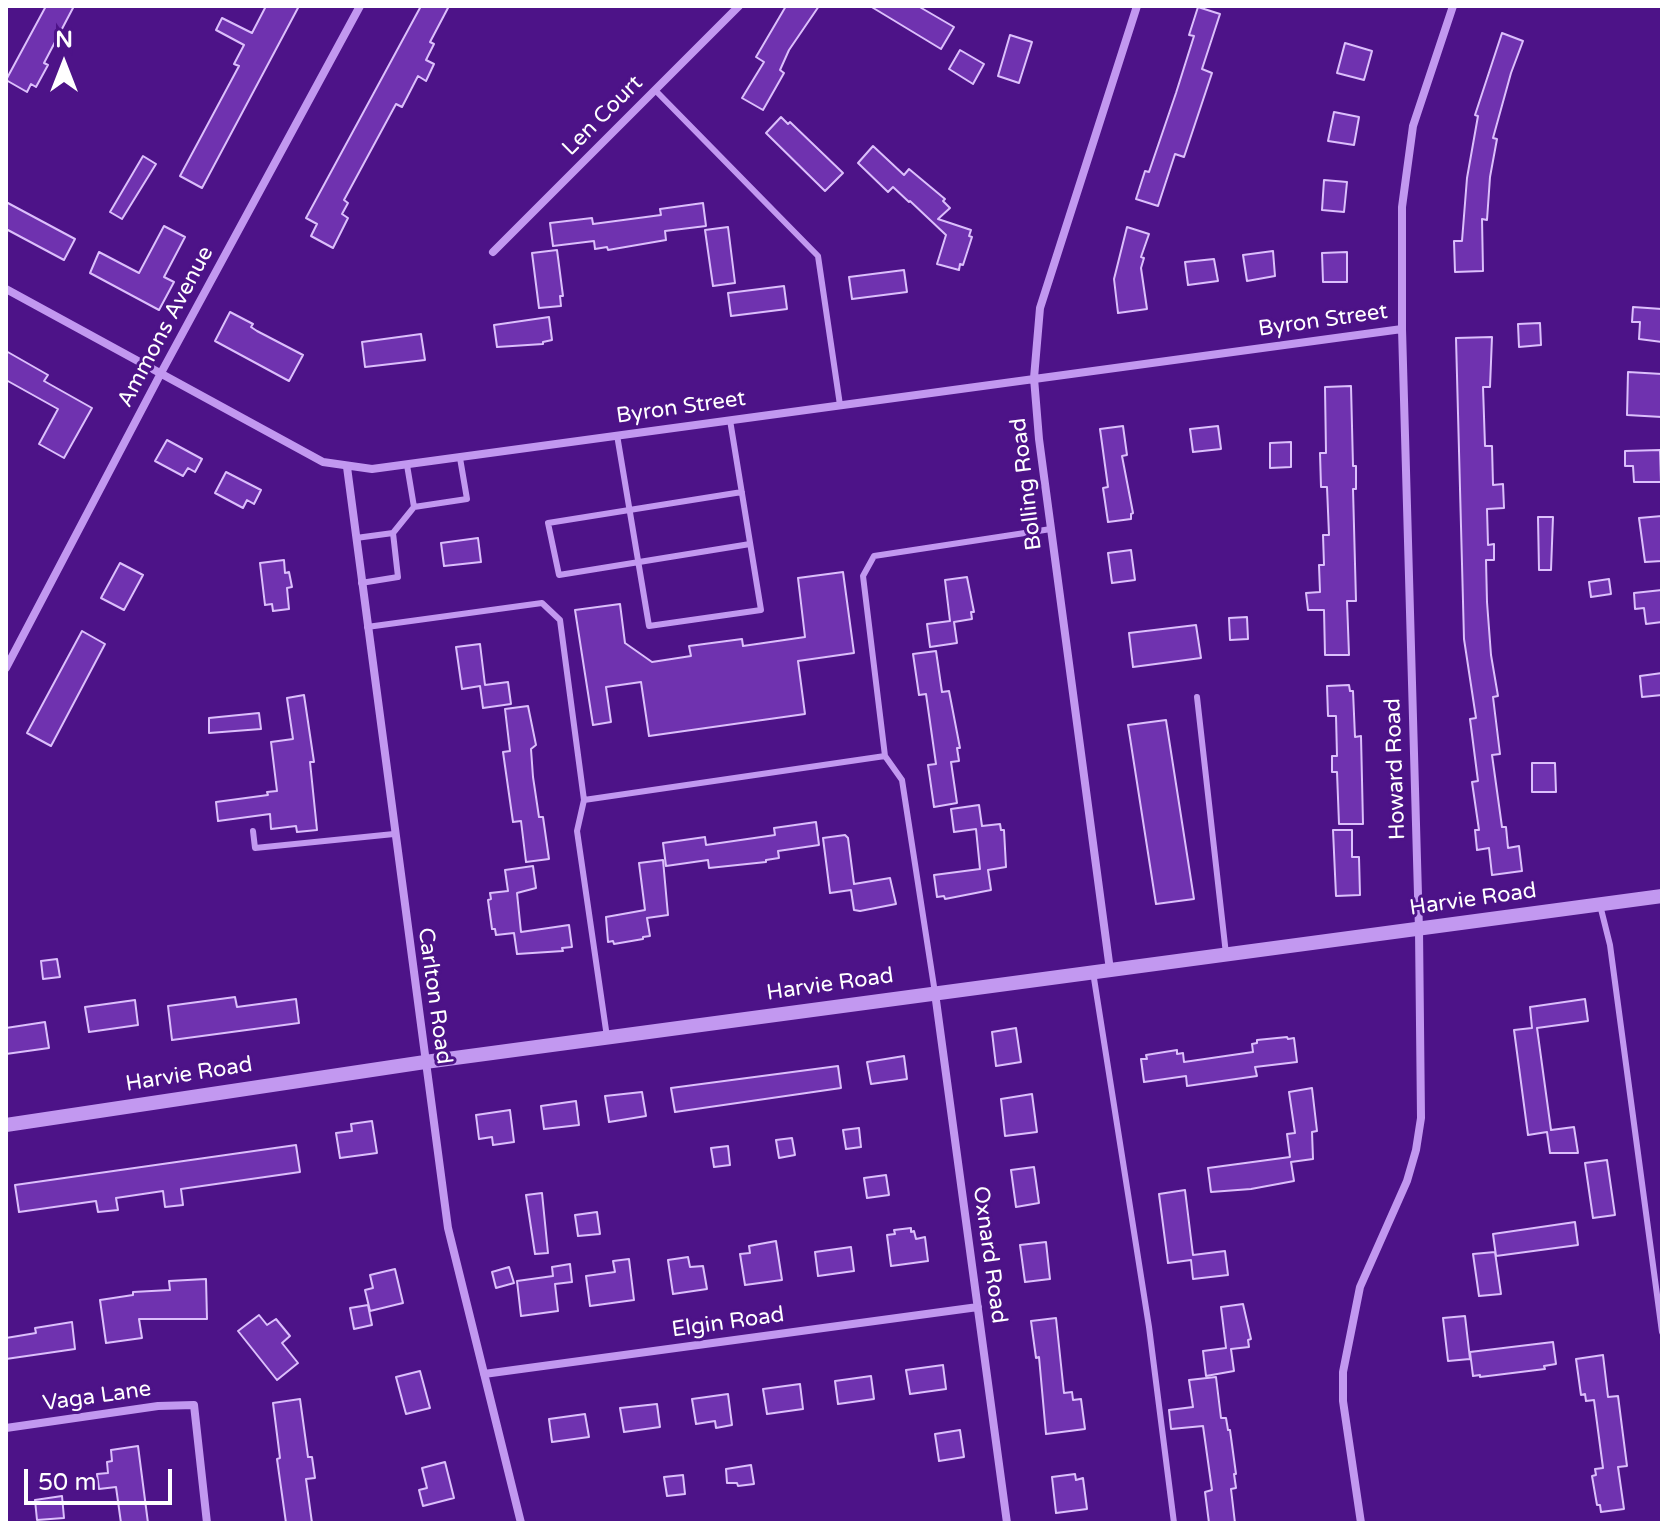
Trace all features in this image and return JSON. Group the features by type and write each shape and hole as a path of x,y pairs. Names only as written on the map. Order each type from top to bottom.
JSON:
{"street":[{"name":"Ammons Avenue","path":"6,668 161,373 360,6"},
{"name":"Len Court","path":"493,252 739,6"},
{"path":"1124,6 1136,8"},
{"name":"Howard Road","path":"1361,1523 1343,1401 1343,1372 1360,1287 1407,1181 1421,1118 1419,930 1402,329 1402,207 1413,126 1453,6"},
{"name":"Bolling Road","path":"1110,970 1039,439 1034,378 1040,308 1136,8"},
{"name":"Byron Street","path":"6,289 323,462 372,469 1402,329"},
{"name":"Carlton Road","path":"347,467 448,1228 521,1523"},
{"name":"Harvie Road","path":"6,1125 425,1062 1662,896"},
{"name":"Oxnard Road","path":"935,993 1007,1523"},
{"name":"Elgin Road","path":"484,1374 978,1307"},
{"name":"Vaga Lane","path":"6,1428 158,1406 194,1405 207,1523"}],"lane":[{"path":"655,90 818,256 840,405"},
{"path":"617,435 649,626 761,610 730,420"},
{"path":"356,538 393,533 414,507 467,499 460,458"},
{"path":"407,465 414,507"},
{"path":"742,492 548,523 559,575 750,544"},
{"path":"935,993 902,780 885,756 863,576 874,556 1051,529"},
{"path":"361,583 398,577 393,533"},
{"path":"367,627 542,603 560,620 584,800 577,831 607,1037"},
{"path":"1197,697 1226,954"},
{"path":"584,800 885,756"},
{"path":"253,831 255,848 394,834"},
{"path":"1600,905 1610,945 1662,1332"},
{"path":"1093,972 1149,1327 1174,1523"}],"building":[{"path":"46,6 74,6 44,63 48,65 36,87 31,84 27,92 6,80"},
{"path":"266,6 299,6 202,188 180,176 239,66 234,64 244,45 216,30 222,18 252,33"},
{"path":"421,6 449,6 430,42 434,44 426,60 434,64 426,81 418,76 402,107 396,104 344,200 348,203 342,214 348,218 333,248 311,236 317,224 306,218"},
{"path":"786,6 819,6 789,50 780,70 784,73 763,110 742,98 764,62 756,57"},
{"path":"870,6 918,6 954,27 941,49"},
{"path":"1198,7 1220,14 1202,69 1212,73 1184,157 1175,154 1158,206 1136,199 1145,171 1149,172 1176,93 1194,36 1189,35"},
{"path":"1502,33 1523,41 1493,138 1497,139 1487,220 1482,219 1483,271 1455,272 1454,241 1462,241 1467,178 1478,116 1475,115"},
{"path":"1010,35 1032,42 1019,83 998,76"},
{"path":"1345,43 1372,51 1364,80 1337,73"},
{"path":"960,50 984,64 973,84 949,69"},
{"path":"1334,112 1359,117 1354,145 1328,141"},
{"path":"781,117 843,173 825,191 766,133"},
{"path":"873,146 904,175 909,169 945,199 943,201 950,208 938,219 971,230 969,236 972,237 959,270 937,264 946,235 893,187 888,192 858,163"},
{"path":"143,156 156,164 122,219 110,212"},
{"path":"1324,180 1347,182 1344,212 1322,210"},
{"path":"6,202 75,239 64,260 6,229"},
{"path":"703,203 706,226 665,231 666,240 608,250 607,247 595,249 594,241 553,246 550,223 592,218 593,224 661,215 660,209"},
{"path":"164,226 185,237 164,277 174,282 159,310 90,273 99,252 139,273"},
{"path":"728,227 735,283 713,286 705,230"},
{"path":"1127,227 1149,234 1141,257 1144,258 1141,268 1147,309 1118,313 1114,279"},
{"path":"557,250 563,296 560,296 561,306 539,308 532,253"},
{"path":"1273,251 1275,276 1247,281 1243,255"},
{"path":"1347,252 1347,282 1323,282 1322,253"},
{"path":"1214,259 1218,281 1188,285 1185,262"},
{"path":"904,270 907,292 852,299 849,277"},
{"path":"784,286 787,309 731,316 728,293"},
{"path":"1633,307 1662,309 1662,342 1639,339 1640,322 1632,322"},
{"path":"230,312 253,324 251,327 257,331 303,355 289,381 215,341"},
{"path":"549,317 552,340 543,344 497,347 494,325"},
{"path":"1540,323 1541,345 1519,347 1518,324"},
{"path":"421,334 425,360 365,367 362,342"},
{"path":"1492,337 1490,387 1483,387 1485,446 1492,446 1493,485 1503,484 1504,508 1487,509 1488,545 1494,544 1494,560 1486,560 1487,602 1498,696 1493,697 1500,754 1492,755 1502,827 1506,827 1508,848 1519,846 1522,871 1492,875 1489,848 1477,850 1475,830 1479,830 1472,782 1478,781 1470,719 1476,718 1464,639 1456,338"},
{"path":"6,351 48,375 44,381 92,408 64,458 39,444 58,409 6,380"},
{"path":"1628,372 1662,374 1662,417 1627,415"},
{"path":"1351,386 1353,466 1356,466 1356,489 1353,489 1356,601 1347,601 1349,655 1325,655 1324,610 1308,610 1306,593 1320,592 1319,565 1324,565 1323,535 1329,535 1327,487 1321,487 1320,453 1326,453 1325,387"},
{"path":"1123,426 1127,455 1122,456 1133,513 1131,519 1108,522 1103,488 1108,487 1100,429"},
{"path":"1218,426 1221,449 1193,452 1190,429"},
{"path":"167,440 202,459 195,472 188,468 183,476 155,461"},
{"path":"1291,442 1291,467 1270,468 1270,443"},
{"path":"1660,450 1661,482 1634,482 1633,466 1625,466 1625,451"},
{"path":"226,472 261,490 254,504 247,500 243,508 215,493"},
{"path":"1662,516 1662,561 1645,562 1639,518"},
{"path":"1538,517 1553,517 1551,570 1539,570"},
{"path":"478,538 481,562 444,566 441,543"},
{"path":"1131,550 1135,580 1112,583 1108,553"},
{"path":"284,560 285,573 289,572 292,587 287,588 289,609 273,611 272,604 265,605 260,563"},
{"path":"120,563 143,575 124,610 101,598"},
{"path":"843,572 854,653 798,661 805,714 649,736 641,682 606,687 611,722 593,725 575,610 620,604 625,643 652,662 691,656 689,646 742,639 743,646 805,637 798,578"},
{"path":"967,577 974,612 971,612 972,619 954,622 957,643 930,647 927,624 950,621 945,580"},
{"path":"1609,579 1611,594 1591,597 1589,582"},
{"path":"1662,590 1662,622 1646,624 1644,608 1635,609 1634,593"},
{"path":"1247,617 1248,639 1230,640 1229,618"},
{"path":"1196,625 1201,658 1133,667 1129,633"},
{"path":"82,631 105,644 51,746 27,733"},
{"path":"480,644 485,685 508,682 511,704 483,708 480,686 462,689 456,647"},
{"path":"936,651 942,692 949,691 960,748 957,748 959,761 951,762 957,803 934,807 928,765 936,764 926,694 919,695 913,654"},
{"path":"1662,673 1662,695 1642,697 1640,676"},
{"path":"1349,685 1350,691 1353,691 1355,737 1361,736 1363,824 1339,824 1337,772 1332,772 1332,756 1337,756 1336,716 1328,716 1327,686"},
{"path":"304,695 314,762 310,762 317,830 297,832 296,826 271,829 270,814 218,821 216,802 277,791 271,742 293,739 287,698"},
{"path":"528,706 536,745 531,749 533,777 549,859 526,862 521,821 513,822 503,752 510,751 505,709"},
{"path":"259,713 261,729 209,733 209,718"},
{"path":"1166,720 1194,899 1156,904 1128,725"},
{"path":"1532,763 1555,763 1556,792 1532,792"},
{"path":"979,805 982,826 1000,824 1001,830 1004,830 1006,867 988,870 991,890 945,899 944,896 937,897 934,875 980,869 976,829 954,832 951,809"},
{"path":"816,822 819,845 778,851 779,858 766,862 709,868 708,860 666,866 663,843 705,837 706,845 775,835 774,828"},
{"path":"1333,830 1352,830 1352,857 1359,857 1360,895 1336,896"},
{"path":"845,835 848,838 854,884 890,878 896,904 854,910 851,890 830,893 823,838"},
{"path":"663,860 668,915 647,918 650,936 614,944 613,941 608,942 606,917 645,910 639,863"},
{"path":"533,866 536,888 517,893 521,932 569,925 572,947 562,948 563,951 517,954 514,933 496,935 495,929 492,929 490,893 508,891 505,870"},
{"path":"57,959 60,977 43,979 41,961"},
{"path":"235,997 237,1007 296,999 299,1023 172,1040 168,1006"},
{"path":"1585,999 1588,1021 1537,1028 1551,1130 1574,1127 1578,1153 1550,1153 1547,1132 1528,1135 1514,1030 1532,1028 1530,1007"},
{"path":"135,1000 138,1025 89,1032 85,1007"},
{"path":"45,1022 49,1048 6,1054 6,1028"},
{"path":"1016,1028 1021,1062 996,1066 992,1032"},
{"path":"1294,1038 1297,1062 1255,1067 1257,1076 1187,1086 1186,1076 1144,1082 1141,1059 1147,1059 1146,1055 1177,1050 1177,1054 1183,1053 1184,1062 1253,1052 1252,1044 1257,1040"},
{"path":"904,1056 907,1079 871,1084 867,1062"},
{"path":"838,1066 841,1088 675,1112 671,1088"},
{"path":"1312,1088 1317,1131 1312,1132 1313,1159 1291,1162 1294,1181 1211,1192 1208,1168 1290,1157 1287,1134 1295,1133 1289,1092"},
{"path":"642,1092 646,1116 609,1122 605,1096"},
{"path":"1032,1094 1037,1132 1005,1136 1001,1099"},
{"path":"576,1101 579,1125 544,1129 541,1106"},
{"path":"510,1110 514,1142 493,1145 492,1137 479,1139 476,1115"},
{"path":"372,1121 377,1153 340,1158 336,1133 352,1131 351,1124"},
{"path":"859,1128 861,1147 846,1149 843,1130"},
{"path":"792,1138 795,1155 779,1158 776,1140"},
{"path":"296,1145 300,1172 181,1189 183,1205 165,1207 163,1191 116,1198 118,1210 98,1212 96,1201 19,1212 15,1185"},
{"path":"728,1146 730,1165 714,1167 711,1148"},
{"path":"1607,1160 1615,1215 1593,1218 1585,1163"},
{"path":"1034,1167 1039,1203 1016,1207 1011,1170"},
{"path":"886,1175 889,1195 867,1198 864,1178"},
{"path":"1185,1190 1193,1255 1225,1251 1228,1275 1193,1279 1191,1260 1168,1263 1159,1194"},
{"path":"542,1193 548,1253 535,1254 526,1195"},
{"path":"597,1212 600,1234 578,1236 575,1215"},
{"path":"1575,1222 1578,1245 1496,1256 1493,1234"},
{"path":"911,1228 916,1239 925,1237 928,1261 891,1266 887,1235 895,1234 894,1230"},
{"path":"776,1241 782,1280 745,1285 740,1254 750,1253 749,1246"},
{"path":"1046,1242 1050,1279 1025,1282 1020,1245"},
{"path":"851,1247 854,1271 818,1276 815,1252"},
{"path":"1495,1252 1501,1294 1479,1296 1473,1254"},
{"path":"688,1257 690,1267 703,1266 707,1289 673,1294 668,1260"},
{"path":"629,1259 634,1300 590,1306 586,1276 615,1272 613,1261"},
{"path":"570,1264 572,1282 555,1284 558,1311 521,1316 517,1281 553,1276 552,1267"},
{"path":"509,1267 514,1283 496,1288 492,1272"},
{"path":"395,1269 403,1303 370,1311 365,1290 373,1288 370,1275"},
{"path":"206,1279 207,1319 139,1319 142,1338 106,1343 100,1300 133,1295 133,1292 170,1290 169,1281"},
{"path":"1243,1304 1251,1339 1248,1340 1249,1347 1231,1349 1234,1371 1206,1376 1203,1351 1226,1348 1221,1307"},
{"path":"368,1305 372,1325 354,1329 350,1308"},
{"path":"259,1315 267,1325 276,1319 290,1336 282,1343 298,1363 277,1380 238,1331"},
{"path":"1465,1316 1470,1359 1448,1361 1443,1318"},
{"path":"1056,1318 1064,1393 1072,1392 1073,1400 1081,1399 1085,1429 1046,1434 1039,1357 1036,1358 1031,1321"},
{"path":"72,1322 75,1349 6,1359 6,1338 36,1333 35,1328"},
{"path":"1553,1342 1556,1364 1544,1366 1545,1369 1473,1376 1470,1352"},
{"path":"1603,1355 1608,1397 1618,1396 1627,1466 1618,1467 1624,1509 1601,1512 1592,1476 1596,1475 1595,1469 1603,1468 1594,1400 1586,1401 1585,1394 1581,1395 1576,1359"},
{"path":"943,1365 946,1389 910,1394 906,1370"},
{"path":"420,1371 430,1408 406,1414 396,1377"},
{"path":"871,1376 874,1399 838,1404 835,1381"},
{"path":"1216,1377 1221,1418 1226,1418 1230,1430 1236,1474 1236,1488 1231,1489 1235,1523 1209,1523 1205,1492 1212,1490 1203,1426 1171,1429 1169,1410 1193,1407 1189,1380"},
{"path":"800,1384 803,1409 767,1414 763,1389"},
{"path":"728,1394 732,1425 716,1428 715,1421 696,1424 692,1399"},
{"path":"300,1399 308,1457 312,1457 315,1478 306,1479 312,1523 286,1523 273,1403"},
{"path":"657,1404 660,1427 624,1432 620,1408"},
{"path":"585,1414 589,1437 552,1442 549,1419"},
{"path":"960,1430 964,1457 939,1461 935,1434"},
{"path":"138,1446 148,1523 121,1523 116,1487 99,1489 97,1474 108,1473 107,1462 112,1461 111,1450"},
{"path":"445,1462 454,1498 423,1506 419,1490 427,1488 422,1468"},
{"path":"751,1465 754,1484 738,1486 737,1483 727,1483 726,1469"},
{"path":"1075,1474 1076,1480 1083,1478 1087,1509 1056,1513 1052,1477"},
{"path":"683,1475 685,1494 667,1496 664,1477"},
{"path":"62,1496 64,1518 37,1520 35,1500"}]}
